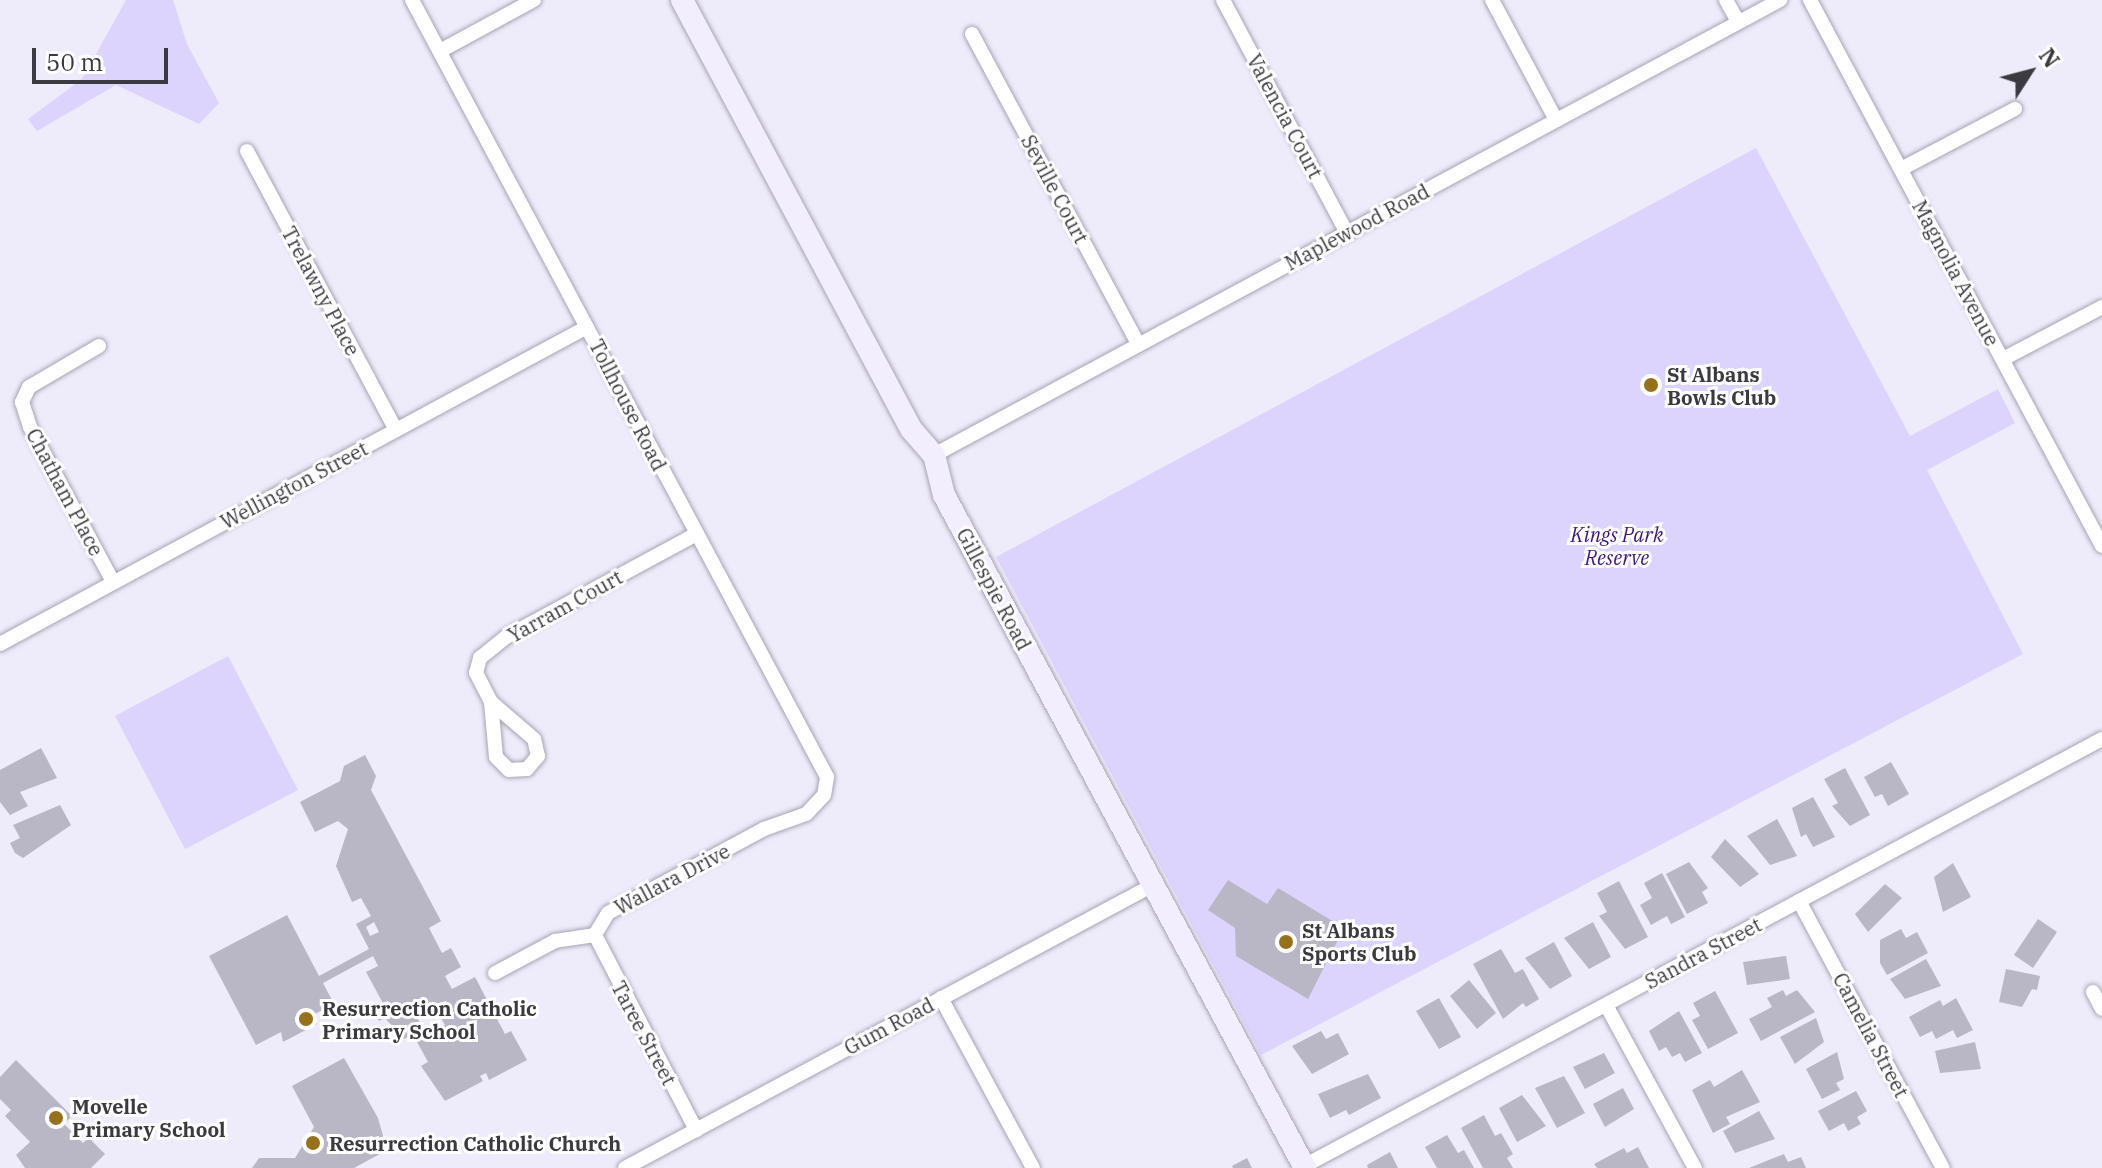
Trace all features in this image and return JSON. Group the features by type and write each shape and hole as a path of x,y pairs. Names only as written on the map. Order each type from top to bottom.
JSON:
{"street":[{"name":"Tollhouse Road","path":"412,0 797,728 825,767 826,786 814,808"},
{"path":"440,51 534,0"},
{"name":"Valencia Court","path":"1223,0 1347,233"},
{"path":"1492,0 1556,120"},
{"path":"1726,0 1738,22"},
{"name":"Maplewood Road","path":"934,455 1780,0"},
{"name":"Magnolia Avenue","path":"1810,0 2102,546"},
{"name":"Gillespie Road","path":"682,4 911,429 934,455 944,495 1304,1167"},
{"name":"Seville Court","path":"972,34 1138,344"},
{"path":"1901,169 2015,109"},
{"name":"Trelawny Place","path":"247,151 396,430"},
{"path":"2003,359 2102,307"},
{"name":"Wellington Street","path":"0,644 587,327"},
{"name":"Chatham Place","path":"99,346 29,387 22,402 30,427 113,582"},
{"name":"Yarram Court","path":"491,702 496,757 509,770 527,769 538,756 534,739 491,702 476,673 489,649 695,535"},
{"name":"Sandra Street","path":"1304,1167 2102,739"},
{"name":"Wallara Drive","path":"595,935 608,913 814,808"},
{"name":"Gum Road","path":"625,1168 1153,885"},
{"name":"Camelia Street","path":"1799,901 1943,1168"},
{"path":"495,973 555,941 595,935"},
{"name":"Taree Street","path":"595,935 696,1130"},
{"path":"2093,992 2102,1009"},
{"path":"941,998 1033,1168"},
{"path":"1606,1005 1695,1168"}],"green space":[{"path":"126,0 173,0 187,44 219,103 199,124 116,85 37,131 28,119 82,79"},
{"name":"Kings Park Reserve","path":"1756,148 1910,436 1998,389 2015,423 1927,470 2023,654 1261,1055 996,557"},
{"path":"228,656 298,790 185,849 115,716"}],"building":[{"path":"41,748 57,778 20,792 28,806 10,815 0,802 0,770"},
{"path":"365,755 376,776 371,790 441,921 429,928 442,953 451,948 461,967 445,976 452,989 475,977 505,1034 511,1031 527,1060 489,1080 486,1073 480,1076 483,1081 445,1101 421,1066 428,1062 416,1040 445,1025 433,1003 415,1013 423,1029 404,1039 385,1018 379,1021 374,1011 384,1005 366,972 378,966 373,956 323,983 334,1004 309,1017 317,1024 283,1042 281,1032 256,1045 209,956 287,915 319,976 369,949 356,924 371,916 361,898 352,902 336,866 348,829 338,821 315,832 300,802 340,781 344,766","holes":["374,922 379,932 370,936 366,927"]},
{"path":"1891,762 1909,794 1888,806 1882,794 1875,797 1864,777"},
{"path":"1845,768 1870,815 1850,826 1832,806 1838,803 1824,779"},
{"path":"1813,797 1835,837 1813,847 1806,834 1801,837 1792,808"},
{"path":"60,805 71,825 23,858 15,853 10,843 20,838 13,825"},
{"path":"1777,819 1797,856 1770,865 1747,836"},
{"path":"1725,839 1759,874 1740,887 1711,857"},
{"path":"1689,862 1708,888 1702,892 1708,903 1687,914 1666,874"},
{"path":"1953,863 1971,897 1943,912 1934,877"},
{"path":"1662,873 1685,917 1671,924 1667,916 1651,925 1640,905 1652,898 1644,883"},
{"name":"St Albans Sports Club","path":"1228,880 1267,904 1278,888 1344,928 1308,999 1236,956 1235,928 1208,910"},
{"path":"1619,881 1648,937 1625,949 1599,916 1607,912 1597,893"},
{"path":"1885,884 1902,898 1868,932 1855,914"},
{"path":"2038,919 2057,932 2033,968 2014,955"},
{"path":"1593,922 1611,957 1589,969 1564,938"},
{"path":"1901,929 1906,938 1917,932 1928,953 1887,975 1880,963 1880,940"},
{"path":"1554,942 1572,976 1550,989 1525,958"},
{"path":"1501,949 1515,973 1523,969 1539,999 1526,1007 1523,1003 1503,1019 1473,964"},
{"path":"1786,956 1790,979 1747,985 1743,962"},
{"path":"1926,959 1941,986 1905,999 1890,979"},
{"path":"2006,969 2040,976 2037,990 2032,989 2022,1007 1999,1002"},
{"path":"1469,980 1496,1013 1477,1029 1450,996"},
{"path":"1783,990 1786,996 1797,990 1815,1012 1761,1041 1749,1019 1772,1007 1767,998"},
{"path":"1715,991 1738,1033 1708,1049 1692,1020 1700,1016 1693,1003"},
{"path":"1439,998 1461,1037 1439,1049 1416,1011"},
{"path":"1956,998 1973,1030 1957,1038 1953,1030 1936,1039 1932,1031 1920,1037 1909,1017 1940,1000 1943,1006"},
{"path":"1679,1011 1702,1053 1685,1062 1680,1053 1672,1057 1666,1047 1659,1051 1649,1031"},
{"path":"1816,1018 1824,1042 1795,1064 1780,1037"},
{"path":"1321,1031 1326,1039 1338,1033 1349,1054 1312,1074 1292,1046"},
{"path":"1975,1042 1981,1069 1940,1073 1935,1051"},
{"path":"1837,1052 1844,1079 1836,1083 1840,1090 1822,1099 1806,1069"},
{"path":"1604,1053 1615,1073 1585,1089 1573,1067"},
{"path":"344,1058 378,1118 387,1150 354,1168 252,1168 259,1158 295,1158 314,1127 292,1086"},
{"path":"16,1060 72,1116 64,1124 83,1143 89,1138 105,1154 91,1168 25,1168 16,1155 30,1142 5,1116 11,1110 0,1099 0,1077"},
{"path":"1742,1070 1760,1102 1726,1117 1730,1124 1713,1133 1692,1090 1710,1080 1714,1087"},
{"path":"1368,1074 1381,1098 1349,1115 1346,1110 1330,1118 1318,1094"},
{"path":"1564,1076 1585,1113 1557,1128 1535,1088"},
{"path":"1623,1088 1634,1109 1605,1127 1593,1104"},
{"path":"1856,1091 1867,1111 1857,1117 1861,1124 1848,1131 1844,1123 1829,1131 1818,1111"},
{"path":"1522,1095 1546,1126 1517,1142 1499,1108"},
{"path":"1759,1111 1775,1139 1735,1153 1723,1131"},
{"path":"1484,1115 1495,1136 1501,1133 1513,1154 1507,1158 1513,1168 1483,1168 1461,1128"},
{"path":"1447,1135 1458,1153 1464,1150 1474,1168 1437,1168 1425,1147"},
{"path":"1638,1147 1649,1168 1597,1168 1594,1164 1624,1148 1627,1153"},
{"path":"1390,1152 1398,1168 1368,1168 1367,1165"},
{"path":"1784,1154 1788,1162 1801,1157 1806,1168 1749,1168"},
{"path":"1247,1158 1252,1168 1233,1168 1232,1166"}],"place":[{"name":"St Albans Bowls Club","path":"1651,385"},
{"name":"St Albans Sports Club","path":"1286,942"},
{"name":"Resurrection Catholic Primary School","path":"306,1019"},
{"name":"Movelle Primary School","path":"56,1118"},
{"name":"Resurrection Catholic Church","path":"313,1143"}]}
